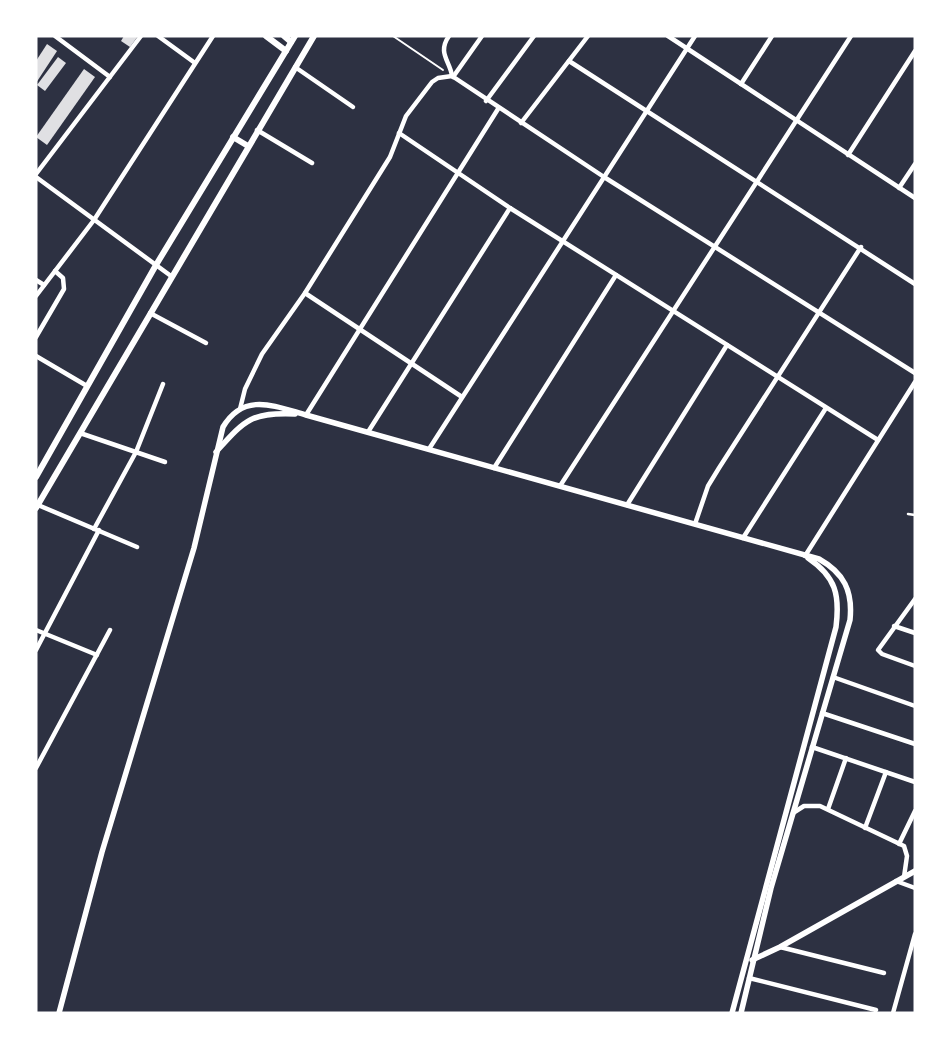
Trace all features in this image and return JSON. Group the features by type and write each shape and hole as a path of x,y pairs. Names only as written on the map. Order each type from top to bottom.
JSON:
{"main road":[{"path":"266,36 286,51"},
{"path":"36,477 86,386 156,266 293,39 284,36"},
{"path":"37,506 314,36"},
{"path":"233,137 248,146"}],"street":[{"path":"55,36 110,77"},
{"path":"141,36 36,176 171,276"},
{"path":"158,36 195,63"},
{"path":"36,296 94,220 213,36"},
{"path":"449,36 444,44 443,54 452,77 498,109 714,248 915,373"},
{"path":"240,409 245,389 257,362 306,293 390,157 406,116 432,82 438,78 452,77 482,36"},
{"path":"486,101 534,36"},
{"path":"520,123 588,36"},
{"path":"668,36 915,198"},
{"path":"429,450 695,36"},
{"path":"741,84 772,36"},
{"path":"560,486 851,36"},
{"path":"848,155 915,51"},
{"path":"569,61 861,247 915,284"},
{"path":"294,67 353,107"},
{"path":"306,415 498,109"},
{"path":"257,130 312,163"},
{"path":"399,133 510,208 878,440"},
{"path":"899,188 915,164"},
{"path":"368,432 510,208"},
{"path":"695,524 708,486 861,247"},
{"path":"36,336 64,290 63,278 55,271"},
{"path":"494,468 616,275"},
{"path":"36,280 44,286"},
{"path":"306,293 462,397"},
{"path":"150,314 206,343"},
{"path":"627,505 728,345"},
{"path":"36,356 86,386"},
{"path":"805,556 915,382"},
{"path":"36,650 136,452 163,384"},
{"path":"59,1013 102,852 194,548 223,427 233,414 240,409 264,404 819,559 832,566 842,577 849,590 852,605 850,620 771,888 740,1013"},
{"path":"744,538 826,408"},
{"path":"215,454 245,422 258,416 273,413 306,415"},
{"path":"80,433 165,462"},
{"path":"37,506 137,547"},
{"path":"732,1013 743,965 836,627 839,606 834,585 822,567 805,556"},
{"path":"915,599 878,650 882,654 915,666"},
{"path":"894,626 915,633"},
{"path":"36,630 97,655"},
{"path":"36,768 110,630"},
{"path":"833,677 915,706"},
{"path":"822,713 915,744"},
{"path":"812,746 915,782"},
{"path":"36,753 42,756"},
{"path":"828,809 846,758"},
{"path":"866,828 886,772"},
{"path":"793,813 804,806 812,805 828,809 899,844 907,850 904,877"},
{"path":"899,844 914,814"},
{"path":"743,965 780,948 915,871"},
{"path":"896,881 915,888"},
{"path":"894,1013 914,937"},
{"path":"780,948 884,973"},
{"path":"749,978 876,1010"}],"lane":[{"path":"908,514 915,515"}],"path":[{"path":"393,36 452,77"}],"building":[{"path":"124,36 138,36 130,47 121,41"},
{"path":"47,44 57,51 36,83 36,61"},
{"path":"58,57 66,63 45,91 37,85"},
{"path":"84,69 95,77 47,145 36,137"}]}
